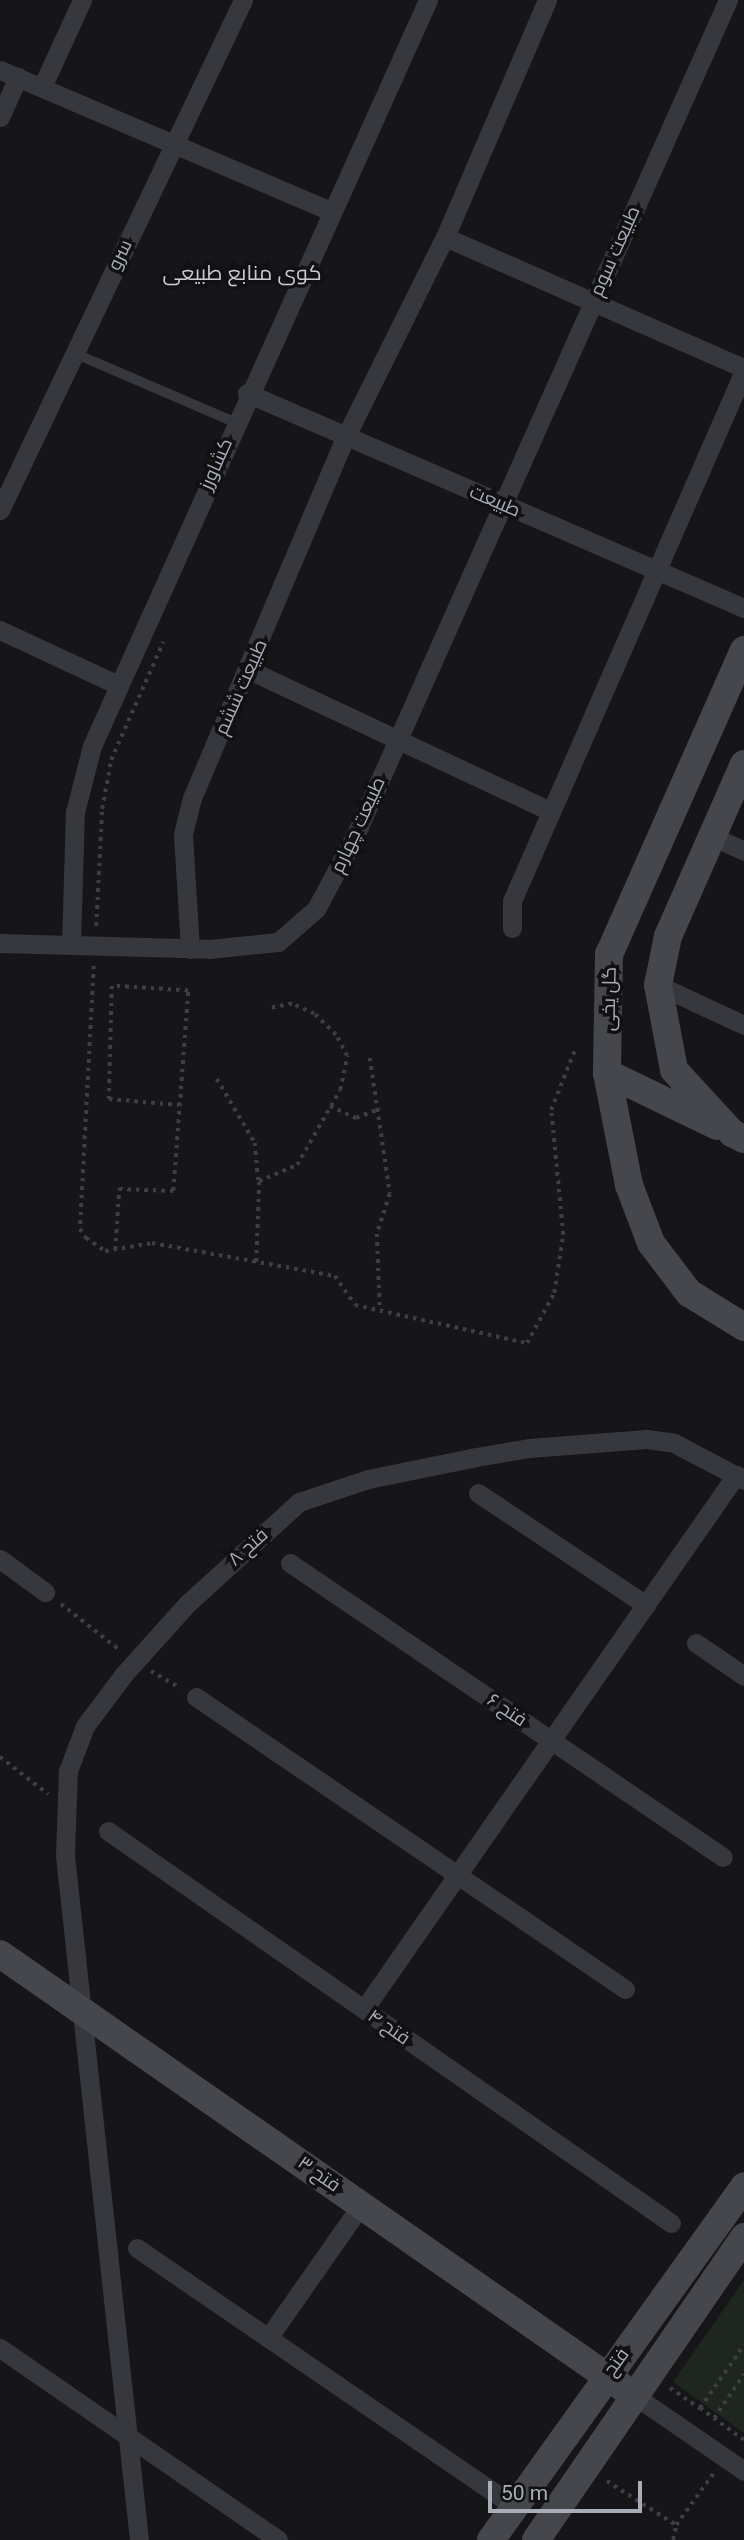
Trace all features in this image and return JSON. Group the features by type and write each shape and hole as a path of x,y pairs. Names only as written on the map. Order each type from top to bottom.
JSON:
{"street":[{"path":"42,88 82,0"},
{"name":"سرو","path":"0,510 72,352 243,0"},
{"name":"کشاورز","path":"71,945 75,812 92,746 247,393 428,0"},
{"name":"طبیعت ششم","path":"190,949 183,834 192,798 249,670 346,436 445,237 547,0"},
{"name":"طبیعت سوم","path":"501,503 728,0"},
{"path":"0,117 9,74 331,211"},
{"path":"445,237 593,300 744,370 512,901 512,928"},
{"name":"طبیعت","path":"247,393 744,607"},
{"name":"طبیعت چهارم","path":"0,943 190,949 278,942 316,909 354,838 501,503"},
{"path":"0,631 118,685"},
{"name":"گل یخی","path":"744,650 609,954 607,1073 629,1185 651,1243 690,1293 744,1327"},
{"path":"249,670 550,811"},
{"path":"738,1136 674,1070 658,985 668,936 744,764"},
{"path":"711,836 744,851"},
{"path":"658,985 744,1025"},
{"path":"607,1073 738,1136"},
{"name":"فتح ۸","path":"139,2540 65,1855 68,1771 85,1726 124,1674 187,1604 299,1502 368,1479 477,1457 529,1448 647,1439 674,1443 740,1478"},
{"path":"363,2009 646,1605 740,1478"},
{"path":"478,1493 646,1605"},
{"path":"0,1559 45,1592"},
{"name":"فتح ۶","path":"290,1563 723,1857"},
{"path":"696,1643 744,1676"},
{"path":"196,1697 625,1989"},
{"name":"فتح ۴","path":"108,1831 671,2222"},
{"name":"فتح ۳","path":"0,1954 608,2374 635,2396"},
{"name":"فتح","path":"491,2540 744,2186"},
{"path":"268,2338 362,2204"},
{"name":"فتح","path":"536,2540 744,2238"},
{"path":"137,2248 514,2506"},
{"path":"0,2348 278,2540"},
{"path":"635,2396 744,2471"}],"lane":[{"path":"72,352 234,422"}],"path":[{"path":"167,633 111,760 102,809 79,1229 105,1251 152,1243 335,1276 355,1305 527,1343 554,1293 563,1235 551,1110 576,1047"},
{"path":"115,1250 119,1189 173,1191 188,990 112,986 109,1099 179,1105"},
{"path":"256,1262 259,1181 297,1165 340,1090 347,1056 336,1035 314,1014 292,1004 271,1009"},
{"path":"370,1058 380,1109 390,1194 377,1234 380,1310"},
{"path":"217,1079 255,1143 259,1186"},
{"path":"330,1106 356,1118 380,1109"},
{"path":"700,2408 744,2345"},
{"path":"714,2418 744,2374"},
{"path":"664,2384 744,2440"},
{"path":"673,2540 676,2525 715,2471 704,2464"},
{"path":"599,2476 676,2525"}],"shaded area":[{"path":"744,2280 744,2433 673,2382"}],"district":[{"name":"کوی منابع طبیعی","path":"242,273"}]}
